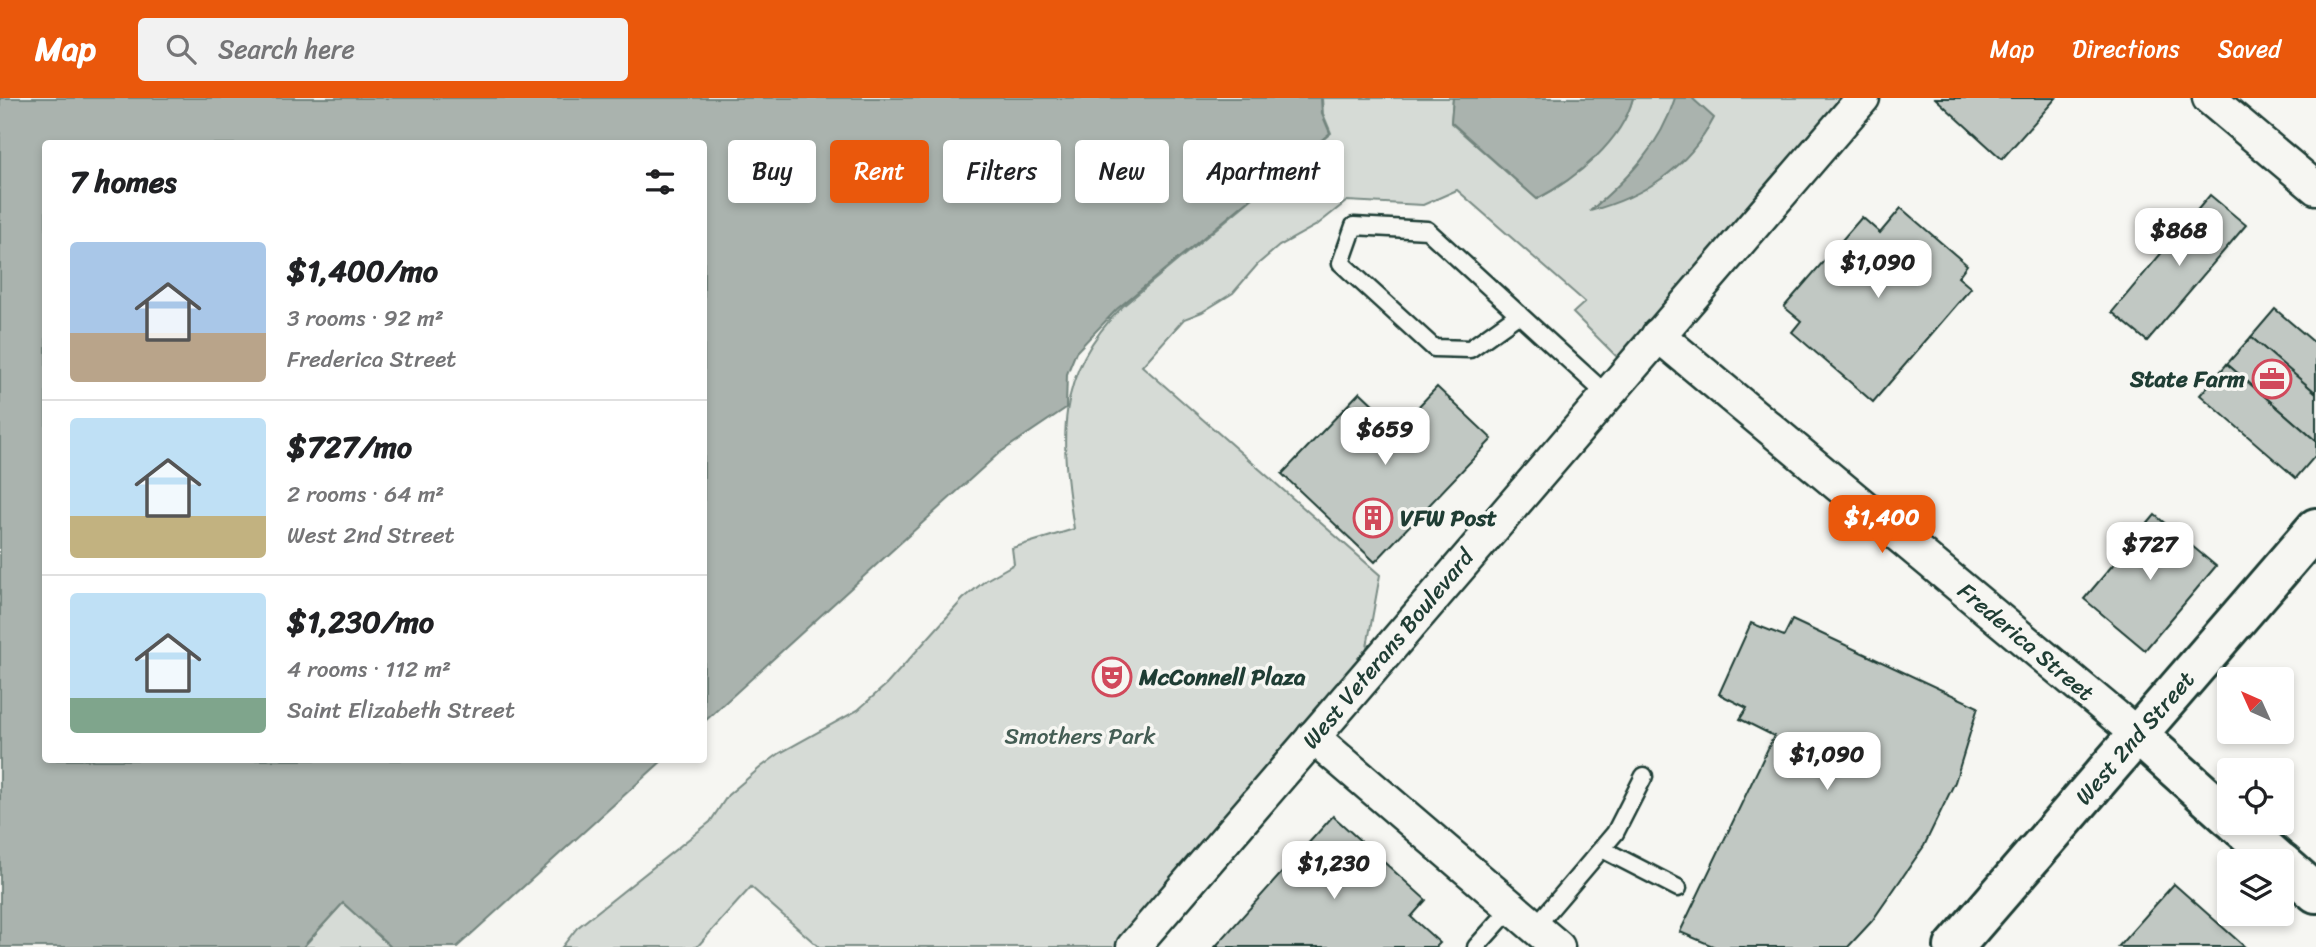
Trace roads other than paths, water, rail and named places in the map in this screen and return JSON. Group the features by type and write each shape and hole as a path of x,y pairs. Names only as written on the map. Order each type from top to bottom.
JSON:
{"main road":[{"name":"West 2nd Street","path":"1954,947 2316,528"},
{"name":"Frederica Street","path":"2138,735 2217,806"},
{"path":"2250,835 2266,849"},
{"path":"2294,874 2316,893"}],"street":[{"name":"West Veterans Boulevard","path":"1133,947 1863,98"},
{"path":"2209,98 2316,188"},
{"name":"Frederica Street","path":"1658,335 2138,735"},
{"path":"1313,737 1535,927"}],"lane":[{"path":"1519,314 1470,349 1434,348 1341,263 1354,226 1427,230 1519,314 1607,395"},
{"path":"1476,947 1535,927 1615,833 1644,776"},
{"path":"1602,849 1678,888"}],"place":[{"name":"State Farm","path":"2272,379"},
{"name":"VFW Post","path":"1373,518"},
{"name":"McConnell Plaza","path":"1112,677"}],"park label":[{"name":"Smothers Park","path":"1080,736"}]}
